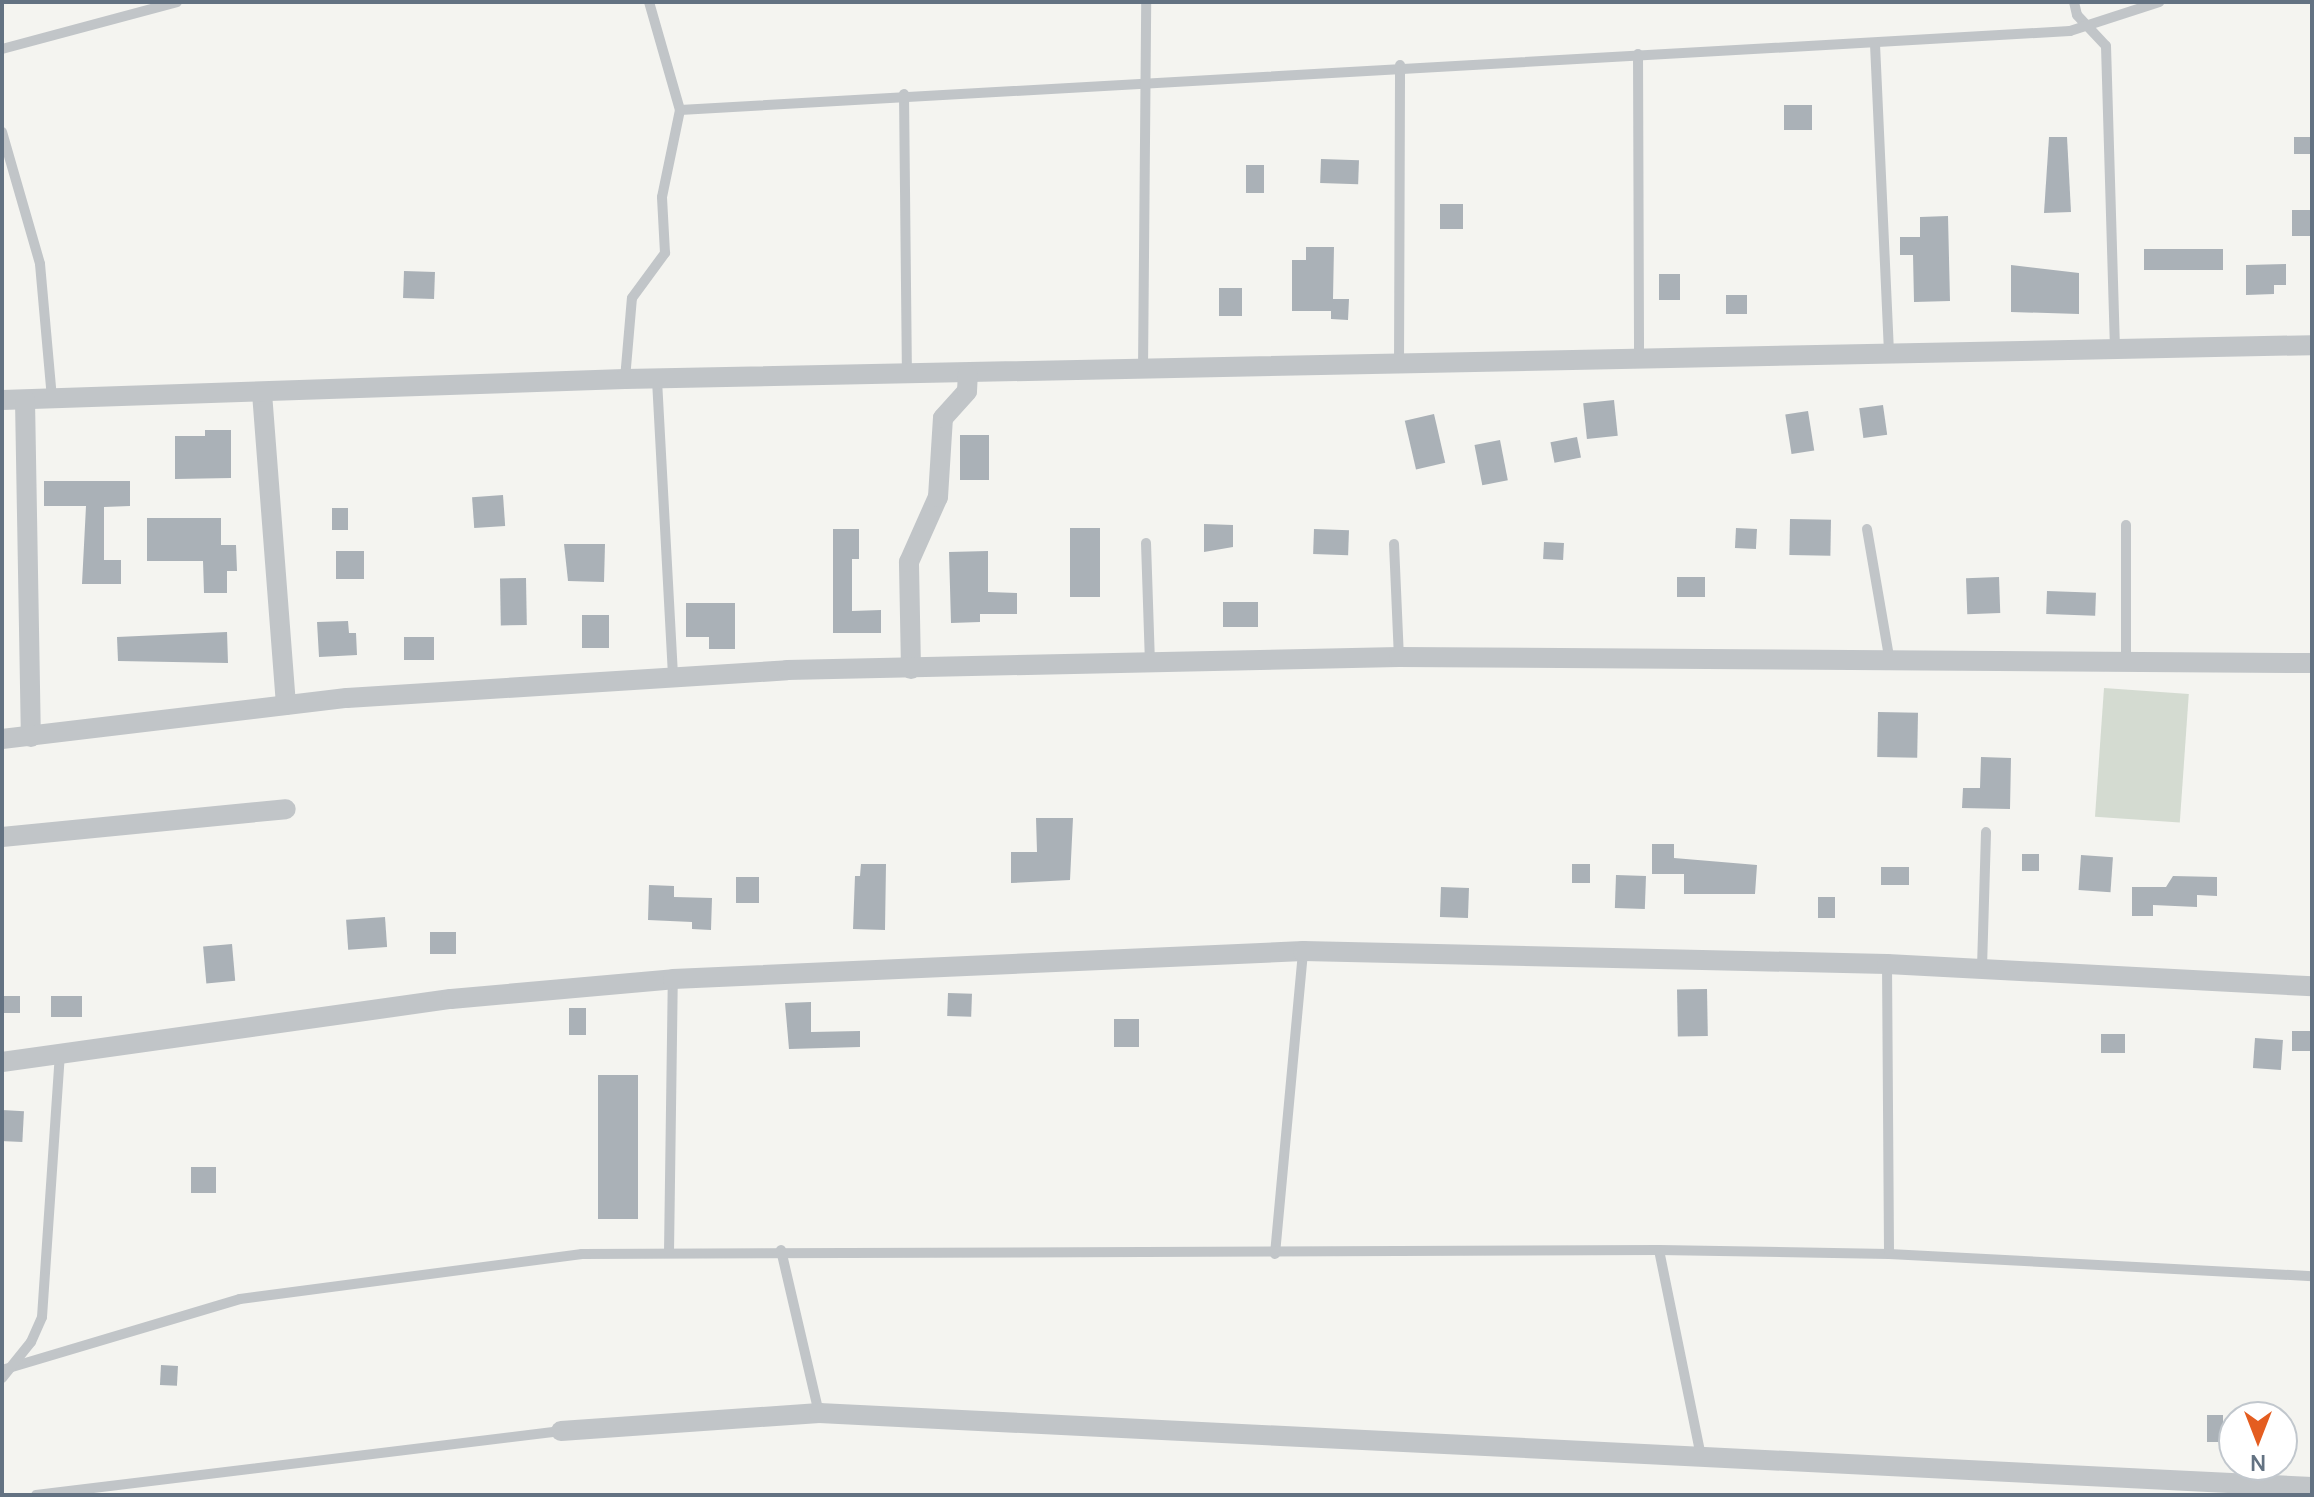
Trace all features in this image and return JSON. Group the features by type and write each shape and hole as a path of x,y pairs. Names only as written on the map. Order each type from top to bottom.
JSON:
{"street":[{"path":"2,400 625,379 2312,345"},
{"path":"911,669 909,562 938,497 943,418 967,391 968,374"},
{"path":"262,393 286,705"},
{"path":"25,400 31,737"},
{"path":"2,739 286,705 673,677 911,669 1399,657 1891,664 2312,663"},
{"path":"2,837 286,809"},
{"path":"2,1062 451,999 673,979 1303,951 1887,964 2312,986"},
{"path":"561,1431 819,1413 1700,1452 2312,1487"}],"lane":[{"path":"2,49 177,2"},
{"path":"625,379 632,298 665,253 662,197 680,110 649,2"},
{"path":"1143,370 1146,2"},
{"path":"2074,2 2077,15 2106,46 2115,348"},
{"path":"680,110 904,94 1147,85 1400,65 1875,44 2091,27 2134,7 2159,2"},
{"path":"1875,44 1889,352"},
{"path":"1638,54 1639,359"},
{"path":"1399,365 1400,65"},
{"path":"904,94 907,375"},
{"path":"2,132 40,264 52,398"},
{"path":"657,380 673,677"},
{"path":"2126,525 2126,664"},
{"path":"1867,529 1891,664"},
{"path":"1146,543 1150,663"},
{"path":"1394,544 1399,657"},
{"path":"1982,968 1986,832"},
{"path":"1275,1254 1303,951"},
{"path":"1887,964 1889,1254"},
{"path":"669,1252 673,979"},
{"path":"2,1378 42,1317 60,1053"},
{"path":"781,1250 819,1413"},
{"path":"1659,1250 1700,1452"},
{"path":"7,1368 280,1292 523,1260 669,1252 1275,1254 1659,1250 1889,1254 2312,1276"},
{"path":"36,1495 561,1431"}],"shaded area":[{"path":"2104,688 2189,694 2180,823 2095,817"}],"building":[{"path":"1784,105 1812,105 1812,130 1784,130"},
{"path":"2049,137 2067,137 2071,212 2044,213"},
{"path":"2294,137 2312,137 2312,154 2294,154"},
{"path":"1321,159 1359,160 1358,184 1320,183"},
{"path":"1246,165 1264,165 1264,193 1246,193"},
{"path":"1440,204 1463,204 1463,229 1440,229"},
{"path":"2292,210 2312,210 2312,236 2292,236"},
{"path":"1948,216 1950,301 1914,302 1913,255 1900,255 1900,237 1920,237 1920,217"},
{"path":"1306,247 1334,247 1333,299 1349,299 1348,320 1331,319 1331,311 1292,311 1292,260 1306,260"},
{"path":"2144,249 2223,249 2223,270 2144,270"},
{"path":"2286,264 2286,285 2274,285 2274,294 2246,295 2246,265"},
{"path":"2011,265 2079,273 2079,314 2011,312"},
{"path":"404,271 435,272 434,299 403,298"},
{"path":"1659,274 1680,274 1680,300 1659,300"},
{"path":"1219,288 1242,288 1242,316 1219,316"},
{"path":"1726,295 1747,295 1747,314 1726,314"},
{"path":"1614,400 1618,436 1587,439 1583,403"},
{"path":"1883,405 1887,435 1863,438 1859,408"},
{"path":"1808,411 1814,451 1792,454 1785,415"},
{"path":"1434,414 1445,463 1416,469 1405,421"},
{"path":"205,430 231,430 231,478 175,479 175,436 205,436"},
{"path":"960,435 989,435 989,480 960,480"},
{"path":"1577,437 1581,458 1555,463 1550,442"},
{"path":"1500,440 1508,480 1482,485 1474,445"},
{"path":"44,481 130,481 130,506 104,507 104,560 121,560 121,584 82,584 86,506 44,506"},
{"path":"503,495 505,526 474,528 472,497"},
{"path":"332,508 348,508 348,530 332,530"},
{"path":"147,518 221,518 221,545 236,545 237,571 227,571 227,593 204,593 203,561 147,561"},
{"path":"1790,519 1831,520 1830,556 1789,555"},
{"path":"1204,524 1233,525 1233,547 1204,552"},
{"path":"1070,528 1100,528 1100,597 1070,597"},
{"path":"1736,528 1757,529 1756,549 1735,548"},
{"path":"833,529 859,529 859,559 852,559 852,611 881,610 881,633 833,633"},
{"path":"1314,529 1349,530 1348,555 1313,554"},
{"path":"1544,542 1564,543 1563,560 1543,559"},
{"path":"564,544 605,544 604,582 568,581"},
{"path":"336,551 364,551 364,579 336,579"},
{"path":"988,551 988,592 1017,593 1017,614 980,614 980,622 951,623 949,552"},
{"path":"1677,577 1705,577 1705,597 1677,597"},
{"path":"1999,577 2000,613 1967,614 1966,578"},
{"path":"500,578 526,578 527,625 501,625"},
{"path":"2047,591 2096,593 2095,616 2046,614"},
{"path":"1223,602 1258,602 1258,627 1223,627"},
{"path":"686,603 735,603 735,649 709,649 709,637 686,637"},
{"path":"582,615 609,615 609,648 582,648"},
{"path":"348,621 349,633 356,633 357,655 319,657 317,622"},
{"path":"227,632 228,663 118,661 117,637"},
{"path":"404,637 434,637 434,660 404,660"},
{"path":"1878,712 1918,713 1917,758 1877,757"},
{"path":"1981,757 2011,758 2010,809 1962,808 1963,788 1980,788"},
{"path":"1036,818 1073,818 1070,880 1011,883 1011,852 1037,852"},
{"path":"1652,844 1674,844 1674,858 1757,865 1755,894 1684,894 1684,874 1652,874"},
{"path":"2022,854 2039,854 2039,871 2022,871"},
{"path":"2081,855 2113,857 2110,892 2079,890"},
{"path":"861,864 886,864 885,930 853,929 855,876 860,876"},
{"path":"1572,864 1590,864 1590,883 1572,883"},
{"path":"1881,867 1909,867 1909,885 1881,885"},
{"path":"1616,875 1646,876 1645,909 1615,908"},
{"path":"2173,876 2217,877 2217,896 2197,895 2197,907 2153,905 2153,916 2132,916 2132,887 2166,887"},
{"path":"736,877 759,877 759,903 736,903"},
{"path":"649,885 674,886 674,897 712,898 711,930 692,929 692,922 648,920"},
{"path":"1441,887 1469,888 1468,918 1440,917"},
{"path":"1818,897 1835,897 1835,918 1818,918"},
{"path":"385,917 387,947 348,950 346,920"},
{"path":"430,932 456,932 456,954 430,954"},
{"path":"232,944 235,981 206,983 203,947"},
{"path":"1707,989 1708,1036 1678,1037 1677,990"},
{"path":"948,993 972,994 971,1017 947,1016"},
{"path":"2,996 20,996 20,1013 2,1013"},
{"path":"51,996 82,996 82,1017 51,1017"},
{"path":"811,1002 811,1032 860,1031 860,1047 789,1049 785,1003"},
{"path":"569,1008 586,1008 586,1035 569,1035"},
{"path":"1114,1019 1139,1019 1139,1047 1114,1047"},
{"path":"2292,1031 2312,1031 2312,1051 2292,1051"},
{"path":"2101,1034 2125,1034 2125,1053 2101,1053"},
{"path":"2255,1038 2283,1040 2281,1070 2253,1068"},
{"path":"598,1075 638,1075 638,1219 598,1219"},
{"path":"2,1110 24,1111 22,1142 2,1141"},
{"path":"191,1167 216,1167 216,1193 191,1193"},
{"path":"161,1365 178,1366 177,1386 160,1385"},
{"path":"2207,1415 2218,1415 2218,1442 2207,1442"}]}
